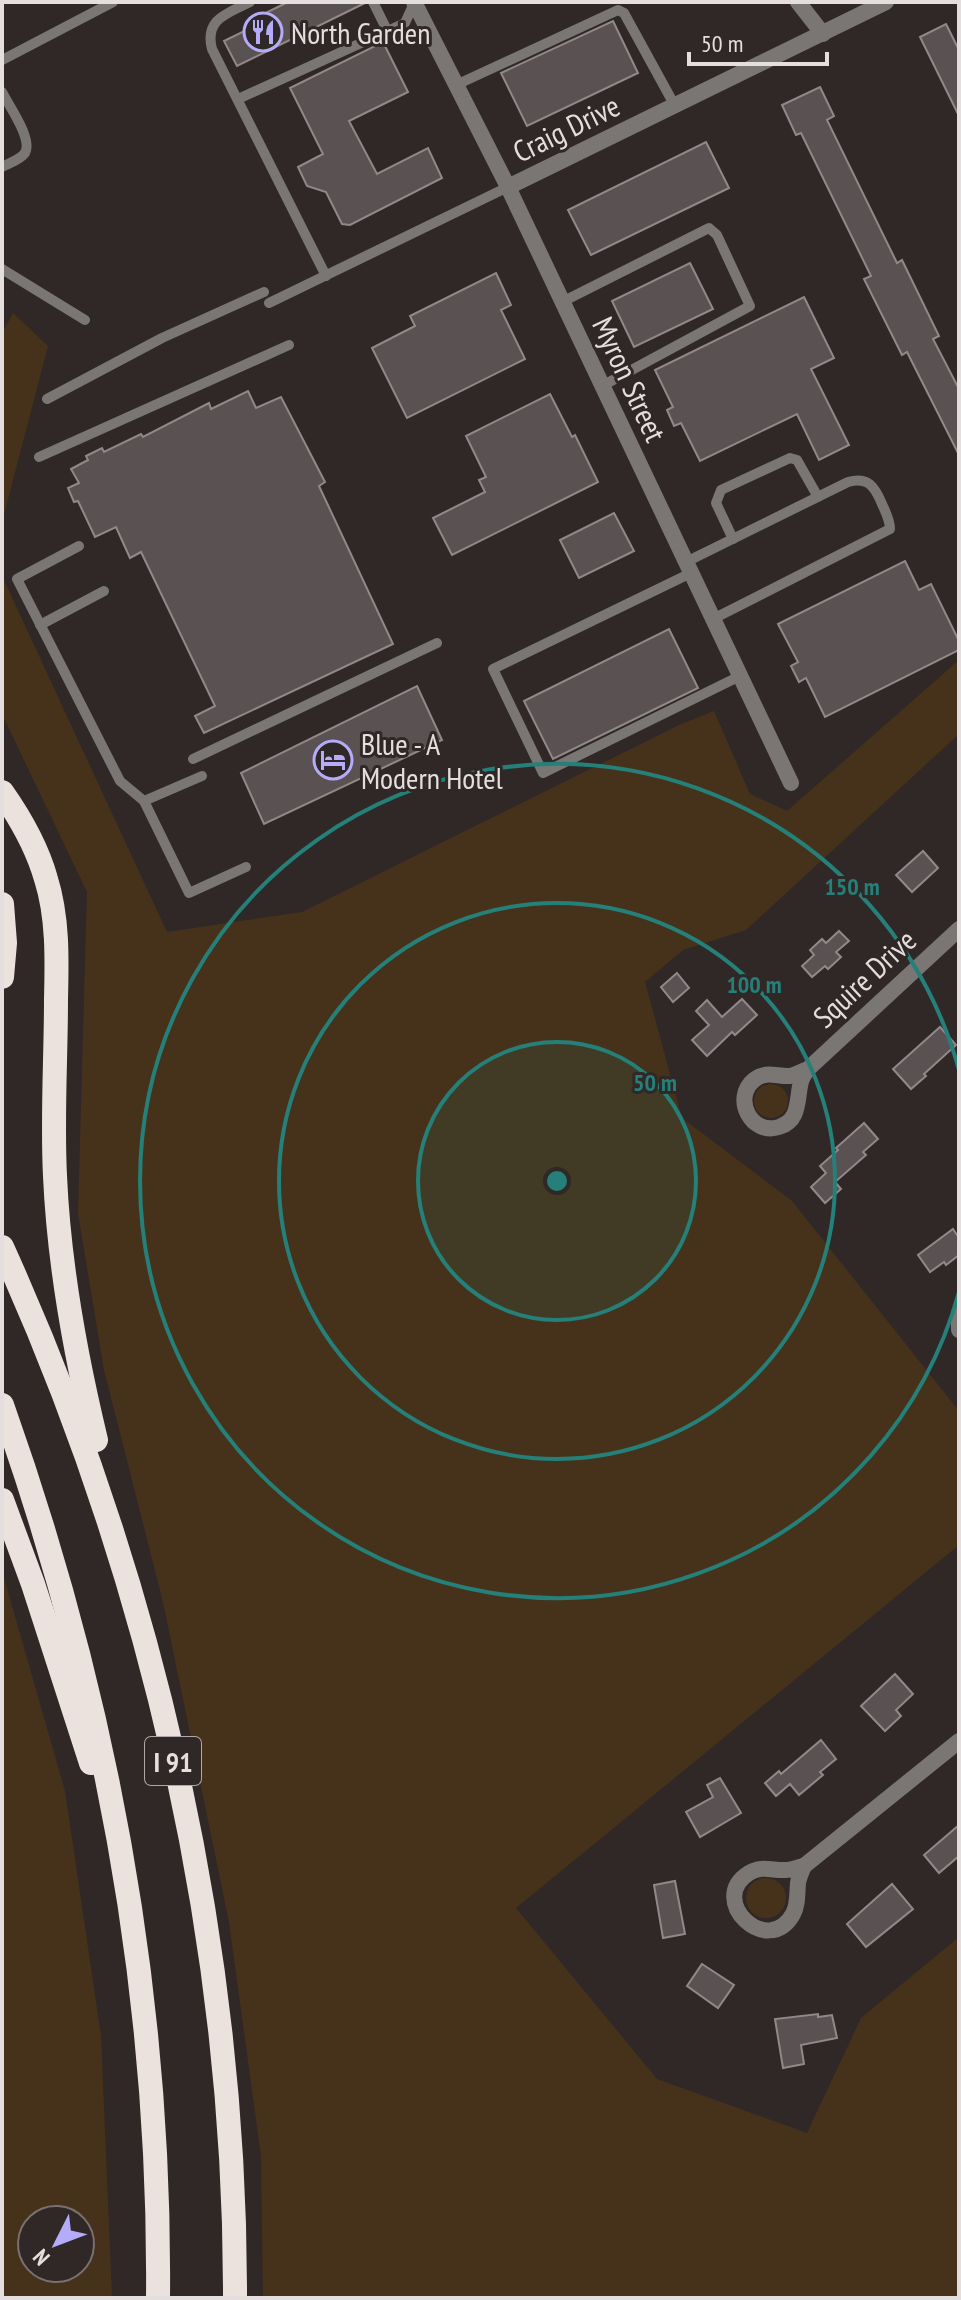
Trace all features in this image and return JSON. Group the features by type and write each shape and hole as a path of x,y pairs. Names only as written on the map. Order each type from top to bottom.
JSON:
{"highway":[{"path":"2,792 21,819 32,842 47,880 53,906 56,969 55,1172 64,1288 83,1387 138,1618"},
{"path":"2,904 3,968"},
{"path":"2,929 3,968"},
{"name":"I 91","path":"2,1247 50,1357 118,1549 183,1802 208,1949 229,2138 235,2298"},
{"name":"I 91","path":"2,1405 41,1519 78,1648 120,1845 147,2042 156,2176 158,2298"},
{"path":"2,1500 120,1845"}],"street":[{"name":"Myron Street","path":"413,2 508,187 791,783"},
{"path":"798,2 823,34"},
{"name":"Craig Drive","path":"508,187 886,2"},
{"name":"Squire Drive","path":"808,1069 959,929"},
{"path":"959,1314 959,1330"},
{"path":"804,1866 798,1881 796,1907 786,1923 760,1929 738,1913 735,1895 743,1878 758,1869 789,1870 804,1866 959,1741"}],"lane":[{"path":"2,60 113,2"},
{"path":"250,2 218,19 212,28 212,49 326,276"},
{"path":"374,2 388,32"},
{"path":"238,99 405,23 413,2"},
{"path":"456,85 618,10 624,13 675,106"},
{"path":"2,92 27,140 27,150 22,157 2,167"},
{"name":"Craig Drive","path":"47,399 162,338 326,276 508,187"},
{"path":"562,302 709,228 717,235 750,306 602,386"},
{"path":"2,269 85,320"},
{"path":"39,457 289,345"},
{"path":"733,539 716,503 721,490 790,458 797,460 818,497"},
{"path":"713,619 890,529 875,487 858,479 848,482 733,539 689,567 493,669 543,773 740,676"},
{"path":"79,546 17,579 120,781 144,801 189,893 246,867"},
{"path":"40,625 104,591"},
{"path":"193,759 437,643"},
{"path":"144,801 202,776"}],"shaded area":[{"path":"13,313 48,346 2,522 2,333"},
{"path":"2,576 167,932 302,912 679,725 714,711 750,794 787,811 959,660 959,734 746,930 683,950 645,982 682,1118 792,1201 959,1411 959,1545 516,1908 657,2079 807,2133 861,2018 959,1937 959,2298 263,2298 261,2156 229,1922 163,1602 104,1370 78,1213 87,892 2,714"},
{"path":"771,1084 783,1089 788,1101 783,1113 771,1118 759,1113 754,1101 759,1089"},
{"path":"2,1571 65,1791 101,2036 112,2298 2,2298"},
{"path":"766,1878 780,1884 786,1898 780,1912 766,1918 752,1912 746,1898 752,1884"}],"building":[{"path":"288,2 365,3 237,66 224,41 257,25 253,19"},
{"path":"613,21 638,73 527,126 501,73"},
{"path":"946,24 959,50 959,116 920,37"},
{"path":"383,42 408,92 349,121 377,174 428,148 442,178 350,225 342,224 326,192 307,186 298,167 323,154 290,88"},
{"path":"820,87 834,116 827,120 897,263 902,260 939,336 933,339 959,389 959,455 907,352 902,355 864,279 871,276 801,133 796,135 782,105"},
{"path":"706,142 729,188 591,255 568,210"},
{"path":"690,263 713,309 634,347 612,301"},
{"path":"496,273 511,305 501,310 525,359 407,418 372,348 415,326 410,316"},
{"path":"804,297 834,358 811,369 849,445 819,460 797,414 700,461 681,423 674,426 667,410 673,407 655,370"},
{"path":"248,391 256,408 281,397 325,482 319,486 393,644 204,733 195,716 215,706 141,552 130,558 116,527 95,537 78,501 74,502 68,488 79,483 71,469 88,460 86,456 102,448 104,452 141,434 143,437 209,403 211,409"},
{"path":"550,394 598,482 452,555 433,518 485,492 479,480 486,477 466,436"},
{"path":"614,513 634,551 579,578 560,540"},
{"path":"905,561 919,590 931,584 959,641 959,650 825,717 806,678 799,682 791,666 798,662 778,624"},
{"path":"669,629 698,688 553,759 524,701"},
{"path":"417,686 442,740 264,824 241,773"},
{"path":"923,851 938,868 912,892 896,875"},
{"path":"839,931 849,941 836,952 841,957 828,969 825,966 812,977 802,966 814,955 810,950 822,939 826,943"},
{"path":"677,973 689,988 673,1002 661,987"},
{"path":"742,999 757,1015 735,1035 732,1032 707,1056 692,1040 709,1025 696,1011 707,1000 722,1017"},
{"path":"940,1027 956,1045 911,1089 893,1069"},
{"path":"864,1123 878,1139 863,1152 866,1155 835,1182 841,1189 825,1203 811,1187 826,1173 820,1166"},
{"path":"953,1229 959,1238 959,1255 930,1272 918,1255"},
{"path":"895,1674 913,1694 896,1710 901,1716 885,1731 861,1706"},
{"path":"821,1740 836,1759 820,1772 823,1775 799,1795 790,1784 776,1796 765,1783 779,1771 781,1774"},
{"path":"720,1778 741,1813 700,1837 686,1812 713,1797 707,1785"},
{"path":"959,1825 959,1856 939,1873 924,1855"},
{"path":"675,1881 685,1934 663,1938 654,1885"},
{"path":"892,1884 913,1909 866,1947 847,1924"},
{"path":"702,1964 734,1985 718,2008 687,1986"},
{"path":"818,2014 818,2017 832,2015 837,2038 801,2045 804,2064 783,2068 775,2019"}],"place":[{"name":"North Garden","path":"263,32"},
{"name":"Blue - A Modern Hotel","path":"333,760"}]}
